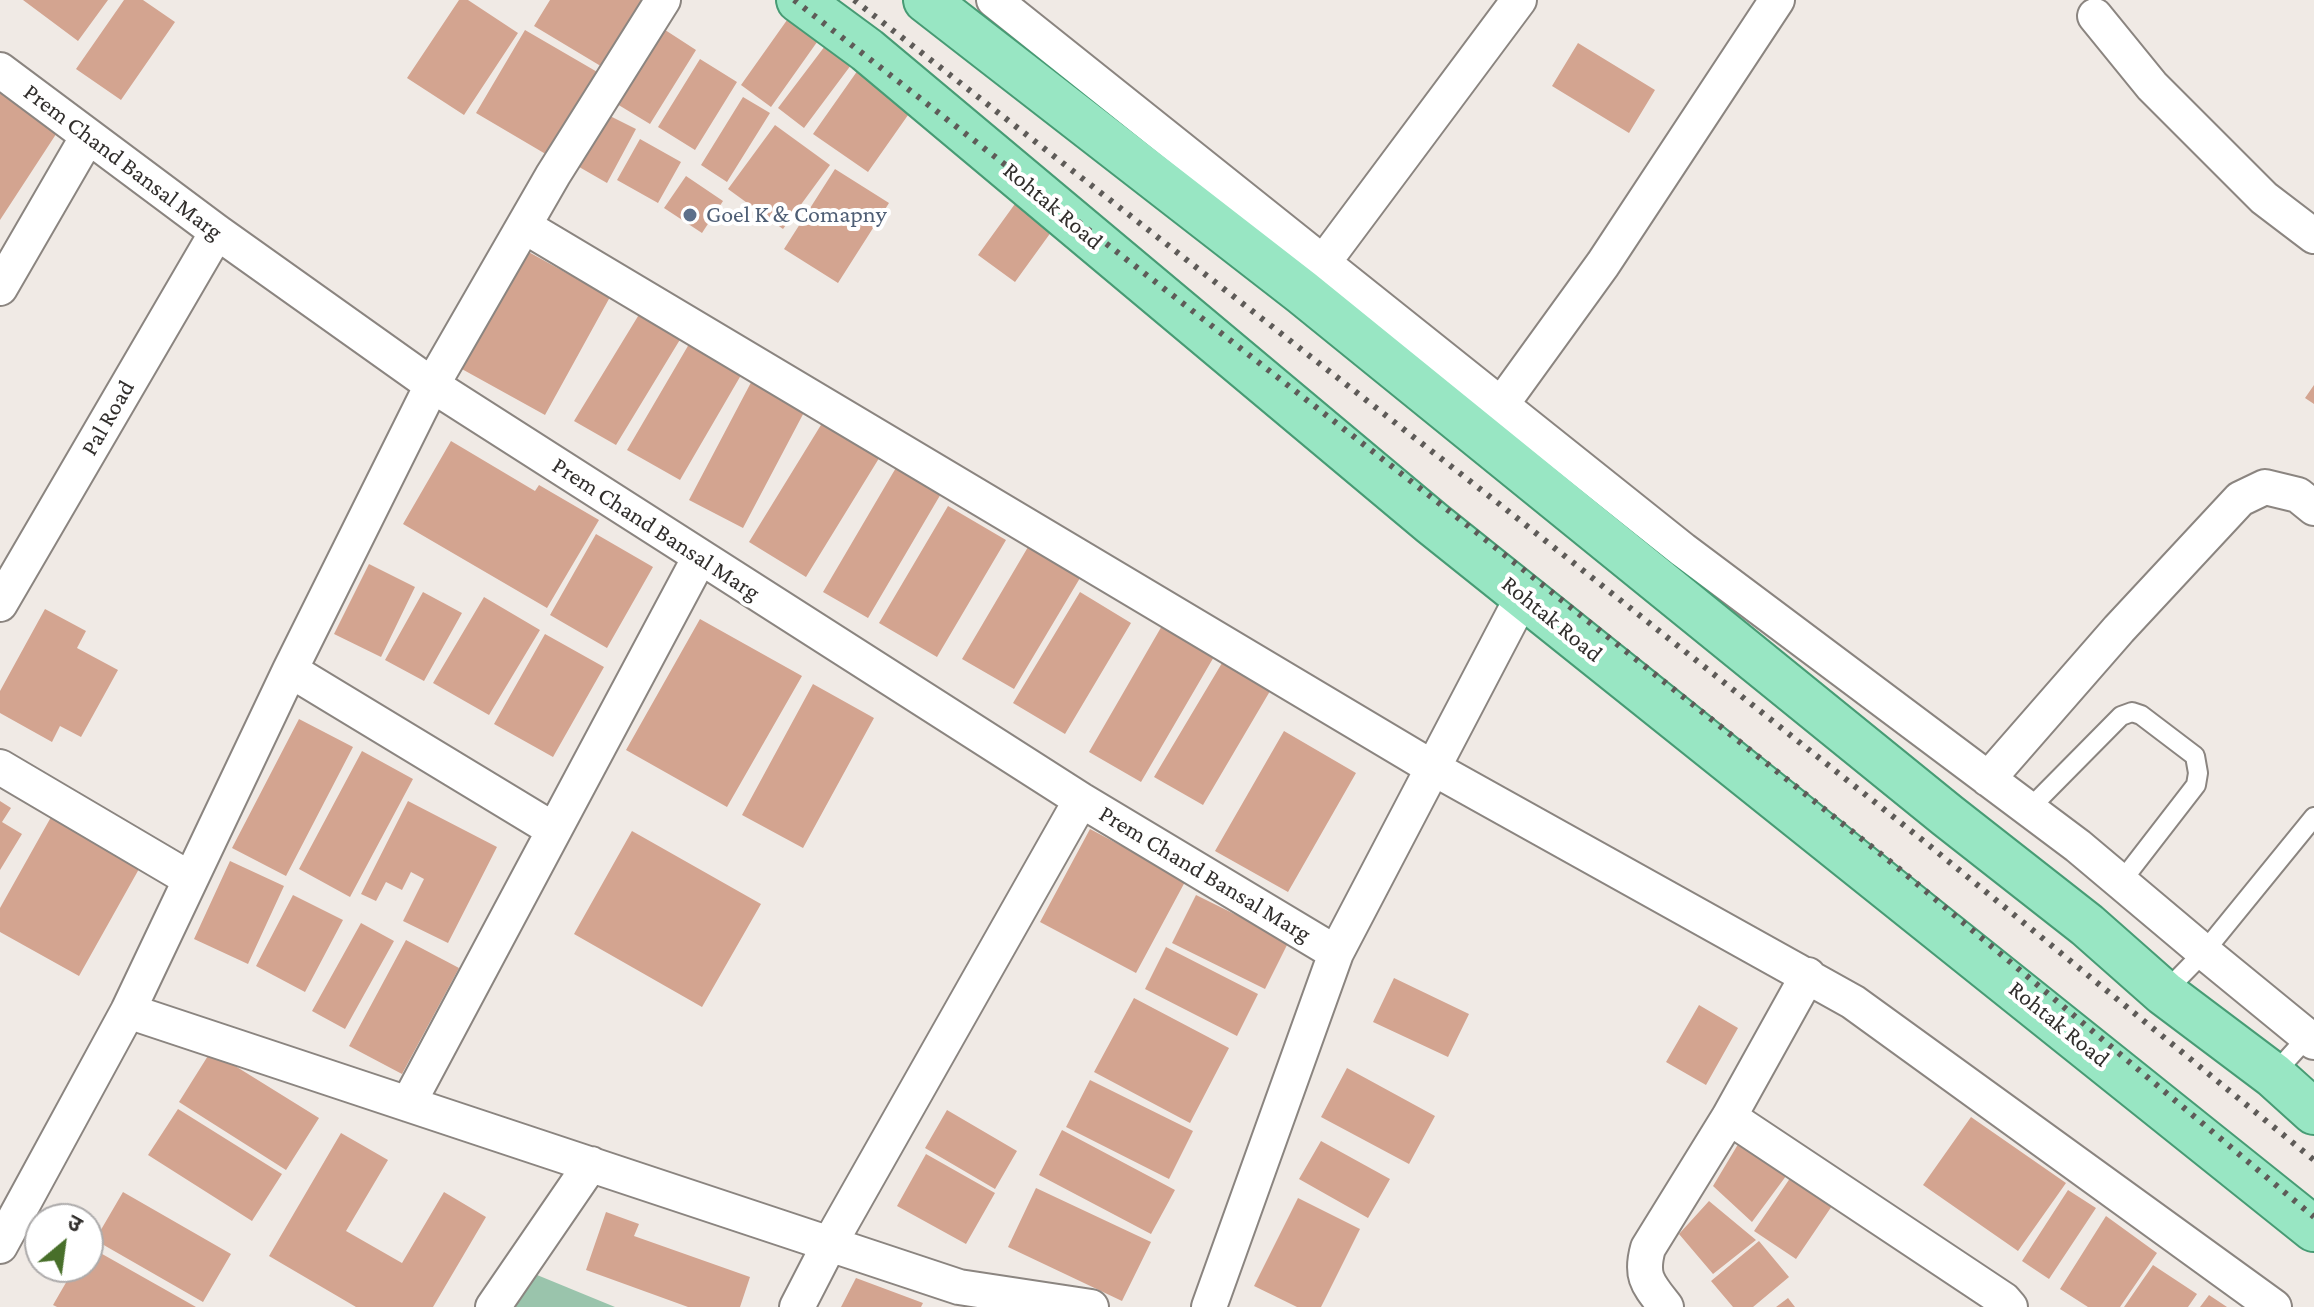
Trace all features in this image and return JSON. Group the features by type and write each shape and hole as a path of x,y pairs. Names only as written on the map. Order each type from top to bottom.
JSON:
{"main road":[{"name":"Rohtak Road","path":"799,0 867,50 1420,513 2314,1229"},
{"path":"926,0 1312,277 1948,816 2087,925 2164,993 2273,1075 2314,1112"}],"street":[{"path":"0,1246 128,1011 290,670 432,385 553,175 663,0"},
{"path":"994,0 1312,277 1501,405 1683,550 2078,846 2204,952 2312,1036"},
{"path":"1312,277 1519,0"},
{"path":"1501,405 1603,264 1777,0"},
{"path":"2095,16 2152,86 2264,198 2314,236"},
{"name":"Prem Chand Bansal Marg","path":"0,70 217,232 432,385 1081,800 1336,953"},
{"path":"0,288 88,136"},
{"path":"524,226 1433,768 1853,1002 2274,1307"},
{"name":"Pal Road","path":"0,604 217,232"},
{"path":"1988,779 2119,629 2240,499 2265,487 2298,495 2314,508"},
{"path":"408,1104 700,557"},
{"path":"1209,1307 1336,953 1523,596"},
{"path":"290,670 554,830"},
{"path":"0,767 190,879"},
{"path":"797,1307 830,1243 1081,800"},
{"path":"1666,1307 1646,1282 1648,1248 1729,1117 1808,975"},
{"path":"128,1011 830,1243 960,1297 1091,1307"},
{"path":"1729,1117 2004,1300 2010,1307"},
{"path":"493,1307 591,1164"}],"lane":[{"path":"2029,809 2121,716 2132,712 2141,715 2195,756 2198,773 2196,785 2121,882"},
{"path":"2164,993 2204,952 2314,817"},
{"path":"2273,1075 2312,1036"}],"green space":[{"path":"520,1268 615,1307 493,1307"}],"building":[{"path":"23,0 108,0 78,41"},
{"path":"124,0 143,0 175,22 121,100 76,69"},
{"path":"459,0 468,0 518,33 464,115 407,78"},
{"path":"550,0 652,0 609,71 534,26"},
{"path":"792,13 822,35 771,107 741,85"},
{"path":"659,26 696,50 650,124 612,101"},
{"path":"525,30 599,73 549,156 476,113"},
{"path":"828,42 854,61 804,128 778,108"},
{"path":"1578,43 1655,90 1629,133 1552,86"},
{"path":"700,59 737,82 695,150 658,127"},
{"path":"865,60 920,98 868,172 813,134"},
{"path":"0,84 62,125 0,220"},
{"path":"743,97 770,113 727,182 701,165"},
{"path":"602,112 636,129 607,183 574,164"},
{"path":"775,125 830,165 783,229 728,189"},
{"path":"640,139 681,162 658,203 617,180"},
{"path":"835,169 889,203 838,283 784,249"},
{"path":"686,176 723,201 702,233 664,208"},
{"path":"1025,190 1062,217 1015,282 978,255"},
{"path":"525,250 610,297 545,415 460,368"},
{"path":"643,308 684,333 616,445 574,421"},
{"path":"692,339 744,370 680,480 627,450"},
{"path":"756,373 810,401 743,528 689,500"},
{"path":"2314,385 2314,404 2305,398"},
{"path":"824,420 881,455 806,577 749,542"},
{"path":"451,441 535,491 539,485 599,520 547,608 403,524"},
{"path":"897,466 942,492 868,618 823,592"},
{"path":"948,506 1006,540 937,657 879,623"},
{"path":"596,534 653,567 607,648 550,615"},
{"path":"1028,547 1080,578 1014,689 962,659"},
{"path":"369,564 415,587 381,657 334,634"},
{"path":"423,592 462,613 424,681 385,660"},
{"path":"1080,592 1131,623 1065,734 1013,703"},
{"path":"484,597 540,630 489,715 433,683"},
{"path":"45,609 86,631 77,648 118,670 81,737 60,726 52,742 0,713 0,691"},
{"path":"700,619 802,676 727,807 626,750"},
{"path":"1163,624 1215,655 1141,782 1089,752"},
{"path":"545,634 604,667 553,757 494,724"},
{"path":"1225,658 1273,686 1203,805 1154,777"},
{"path":"813,684 874,718 803,848 742,815"},
{"path":"299,719 353,747 286,876 232,848"},
{"path":"1284,731 1356,773 1288,892 1215,851"},
{"path":"362,751 413,779 350,897 299,869"},
{"path":"0,801 11,808 2,822 22,834 0,870"},
{"path":"408,801 497,847 448,943 403,921 424,879 411,872 402,890 386,882 376,901 361,894"},
{"path":"55,810 144,860 79,976 0,932 0,908"},
{"path":"1090,829 1186,880 1136,973 1040,922"},
{"path":"632,831 761,904 702,1007 574,934"},
{"path":"230,861 284,886 248,964 194,939"},
{"path":"293,895 343,920 305,992 256,966"},
{"path":"1196,895 1289,941 1265,989 1172,943"},
{"path":"361,923 394,941 345,1029 312,1011"},
{"path":"406,940 459,968 402,1074 349,1046"},
{"path":"1166,947 1258,994 1237,1036 1145,989"},
{"path":"1394,978 1469,1014 1448,1057 1373,1022"},
{"path":"1134,998 1229,1048 1190,1123 1094,1072"},
{"path":"1699,1005 1738,1028 1706,1085 1666,1062"},
{"path":"211,1051 319,1118 286,1170 179,1102"},
{"path":"1347,1068 1435,1116 1409,1164 1321,1117"},
{"path":"1090,1080 1193,1131 1169,1179 1066,1127"},
{"path":"178,1109 282,1174 252,1221 148,1155"},
{"path":"947,1110 1017,1151 995,1189 925,1148"},
{"path":"1971,1117 2066,1183 2018,1251 1923,1185"},
{"path":"1062,1130 1175,1190 1151,1234 1039,1175"},
{"path":"341,1133 388,1160 346,1231 402,1263 444,1192 486,1217 433,1307 356,1307 269,1256"},
{"path":"1321,1141 1390,1179 1368,1218 1299,1179"},
{"path":"1740,1141 1789,1172 1752,1222 1713,1186"},
{"path":"926,1154 995,1193 966,1244 897,1206"},
{"path":"1795,1171 1836,1200 1796,1259 1754,1231"},
{"path":"1036,1188 1151,1242 1122,1301 1008,1247"},
{"path":"2068,1190 2096,1208 2049,1279 2022,1261"},
{"path":"123,1192 231,1254 203,1302 104,1245 104,1225"},
{"path":"1298,1198 1360,1229 1321,1307 1297,1307 1254,1286"},
{"path":"1709,1201 1756,1240 1713,1274 1679,1234"},
{"path":"606,1212 639,1224 634,1236 750,1277 740,1307 688,1307 586,1270"},
{"path":"2106,1216 2157,1253 2120,1307 2088,1307 2060,1289"},
{"path":"1759,1241 1789,1277 1753,1307 1733,1307 1711,1281"},
{"path":"104,1255 196,1307 57,1307 53,1305 66,1283 104,1283"},
{"path":"2153,1265 2197,1294 2188,1307 2124,1307"},
{"path":"856,1278 923,1303 921,1307 841,1307"},
{"path":"2209,1295 2227,1307 2200,1307"},
{"path":"1788,1298 1795,1307 1776,1307"}],"railway":[{"path":"794,0 1476,532 1897,867 2314,1217"},
{"path":"854,0 1498,503 1920,838 2314,1160"}],"place":[{"name":"Goel K & Comapny","path":"690,215"}]}
